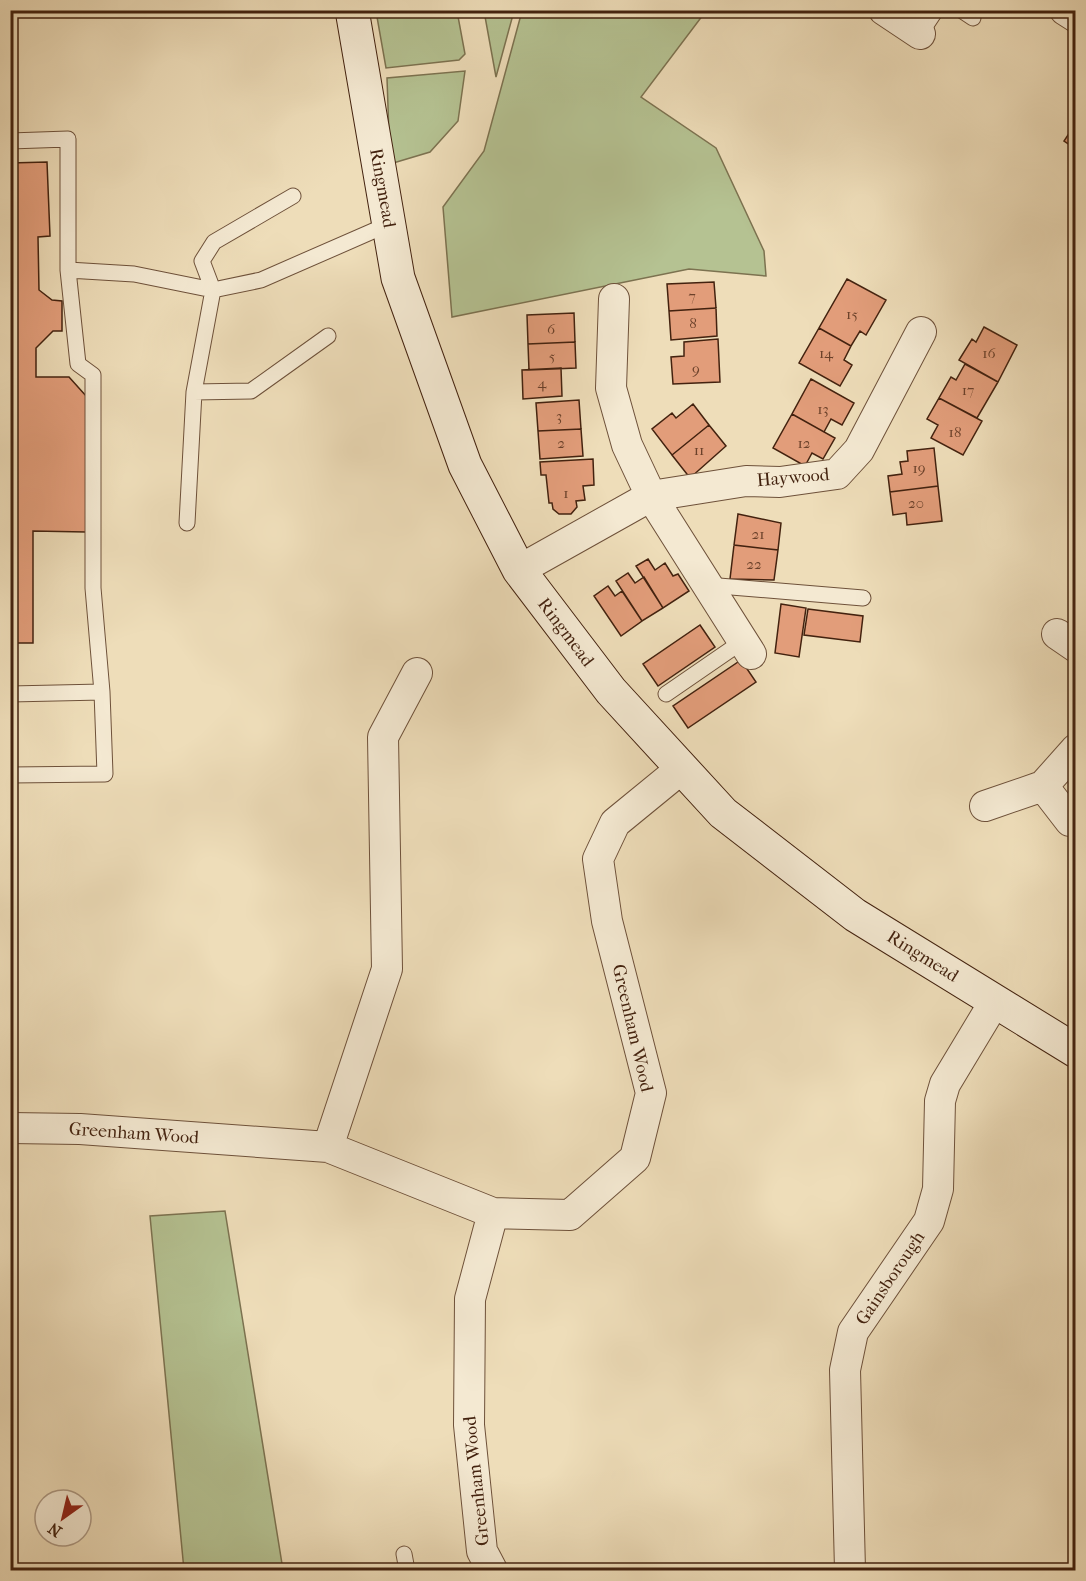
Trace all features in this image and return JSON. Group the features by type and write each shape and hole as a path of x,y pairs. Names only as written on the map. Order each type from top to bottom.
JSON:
{"street":[{"name":"Ringmead","path":"352,10 398,278 465,465 519,570 610,691 723,813 855,915 1076,1051"},
{"path":"884,10 928,22"},
{"path":"1065,10 1076,17"},
{"path":"614,299 611,388 627,445 651,496 747,647"},
{"name":"Haywood","path":"519,570 651,496 746,481 780,482 837,474 859,450 895,354 921,332"},
{"path":"328,1147 387,969 383,737 417,673"},
{"path":"985,806 1043,786 1076,749"},
{"name":"Greenham Wood","path":"10,1128 80,1129 328,1147 493,1213 570,1215 635,1158 651,1093 607,921 598,859 615,823 681,769"},
{"path":"1043,786 1070,821"},
{"name":"Gainsborough","path":"850,1570 845,1370 853,1332 929,1221 938,1189 940,1101 945,1083 995,1001"},
{"name":"Greenham Wood","path":"492,1570 482,1551 469,1413 470,1299 493,1213"}],"lane":[{"path":"10,141 68,139 68,270 78,364 93,375 93,588 102,692 105,774 10,775"},
{"path":"187,522 194,392 213,290 202,261 214,242 293,196"},
{"path":"68,270 134,274 213,290 261,280 389,224"},
{"path":"194,392 251,391 328,336"},
{"path":"707,585 863,598"},
{"path":"666,694 747,647"},
{"path":"10,694 102,692"},
{"path":"404,1554 407,1570"}],"green space":[{"path":"383,10 457,11 465,54 459,60 386,68 377,17"},
{"path":"484,11 514,11 496,77"},
{"path":"522,11 706,11 641,97 716,148 764,251 766,276 689,269 452,317 443,207 484,151"},
{"path":"465,71 458,121 430,152 390,164 387,78"},
{"path":"225,1211 283,1570 184,1570 150,1216"}],"building":[{"path":"1076,123 1076,149 1064,141"},
{"path":"47,162 50,236 38,237 39,290 52,300 62,301 62,331 53,331 36,348 36,377 69,377 87,397 86,532 33,531 33,643 10,643 10,163"},
{"path":"847,279 886,300 866,335 860,331 851,346 819,328"},
{"path":"714,282 716,308 669,311 667,284"},
{"path":"716,308 717,336 671,340 669,311"},
{"path":"574,313 575,342 528,344 527,315"},
{"path":"984,327 1017,345 998,382 959,360 972,339 976,342"},
{"path":"819,328 851,346 844,360 852,365 840,386 799,363"},
{"path":"718,339 720,382 673,384 671,357 684,356 684,342"},
{"path":"575,342 576,368 529,370 528,344"},
{"path":"965,364 998,382 977,418 939,398 951,377 956,380"},
{"path":"561,368 562,396 523,399 522,370"},
{"path":"811,379 854,403 842,425 831,419 824,432 792,414"},
{"path":"939,398 982,421 963,455 931,438 938,425 927,419"},
{"path":"579,400 581,429 538,431 536,403"},
{"path":"693,404 709,425 672,455 652,429 672,413 676,418"},
{"path":"792,414 835,438 823,459 812,453 805,466 773,448"},
{"path":"709,425 726,446 690,478 672,455"},
{"path":"581,429 583,456 540,459 538,431"},
{"path":"934,448 938,486 890,492 888,476 902,474 900,462 908,461 907,451"},
{"path":"593,459 594,485 583,486 585,500 576,501 577,507 571,514 559,514 553,509 552,503 549,503 546,475 541,475 540,462"},
{"path":"938,486 942,521 907,525 906,513 893,515 890,492"},
{"path":"738,514 781,523 778,550 734,545"},
{"path":"734,545 778,550 774,580 730,579"},
{"path":"648,559 655,570 665,563 673,576 678,574 689,591 663,608 636,566"},
{"path":"628,573 635,583 644,577 663,608 642,621 616,581"},
{"path":"608,586 615,596 622,591 642,621 621,636 594,596"},
{"path":"781,604 806,608 799,657 775,653"},
{"path":"808,609 863,616 860,642 804,635"},
{"path":"700,625 715,647 658,686 643,664"},
{"path":"741,660 756,682 688,728 673,706"}]}
